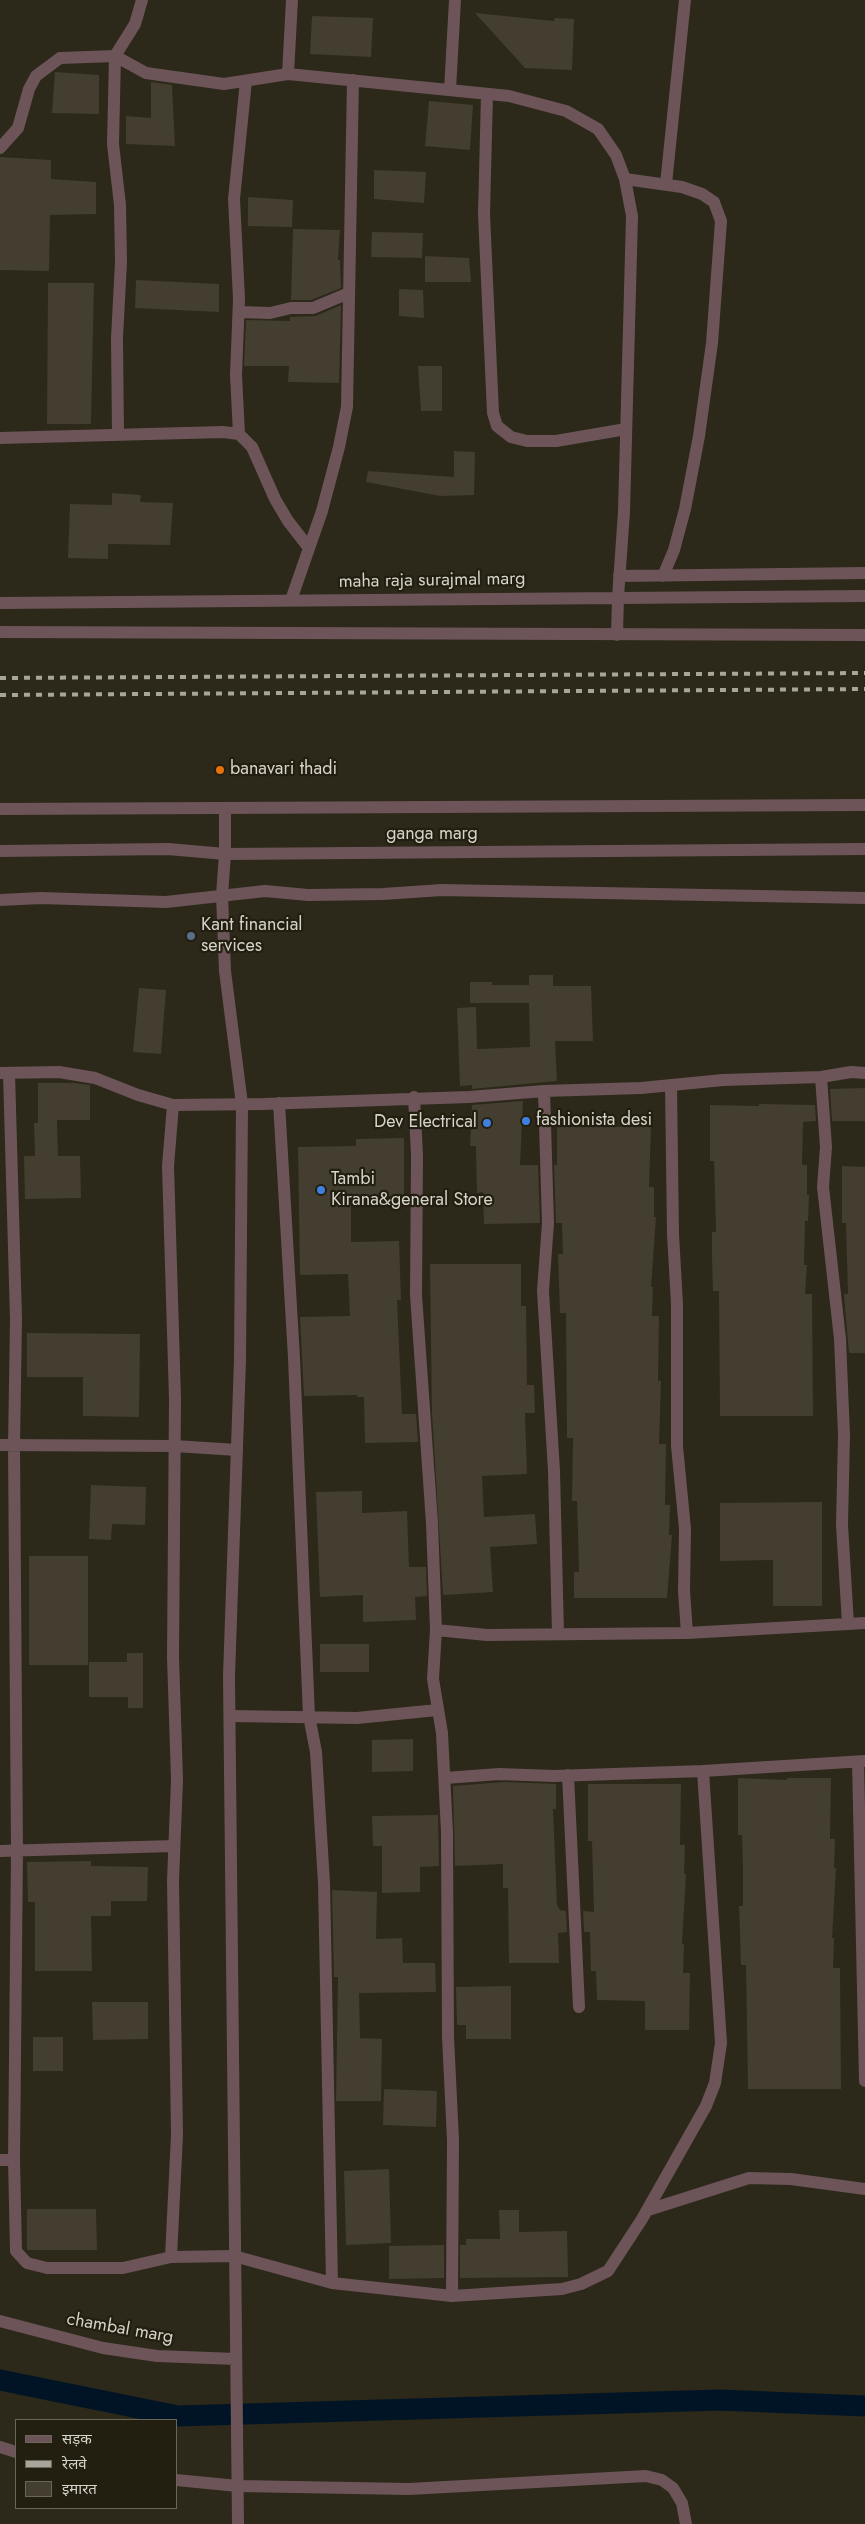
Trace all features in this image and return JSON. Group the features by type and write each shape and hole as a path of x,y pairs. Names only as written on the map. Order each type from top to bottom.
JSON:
{"street":[{"path":"118,435 117,338 121,262 120,204 113,144 115,56 135,24 142,0"},
{"path":"288,74 292,0"},
{"path":"450,90 455,0"},
{"path":"666,184 685,0"},
{"path":"0,148 18,128 29,89 36,76 60,58 115,56 146,73 224,84 288,74 509,96 566,111 598,129 616,155 625,179 632,216 624,512 617,635"},
{"path":"291,600 309,548 339,447 347,407 353,80"},
{"path":"239,434 236,375 239,312 234,199 246,81"},
{"path":"487,94 484,214 493,412 497,426 511,437 527,441 556,440 626,429"},
{"path":"625,179 666,184 702,194 714,202 721,222 712,343 699,436 683,517 674,550 663,576"},
{"path":"239,312 270,314 291,308 313,308 349,293"},
{"path":"0,438 223,432 239,434 252,447 275,499 288,521 309,548"},
{"path":"619,576 865,573"},
{"name":"maha raja surajmal marg","path":"0,603 865,596"},
{"path":"0,632 865,635"},
{"name":"ganga marg","path":"0,810 865,805"},
{"path":"225,808 225,854 222,895 224,971 242,1104 240,1360 230,1716 234,1953 234,2256 238,2524"},
{"name":"ganga marg","path":"0,851 168,849 225,854 865,849"},
{"path":"0,900 41,898 166,902 265,891 308,895 383,894 442,890 865,898"},
{"path":"703,1771 720,2043 715,2084 706,2106 648,2210 608,2271 581,2284 562,2289 452,2296 332,2283 234,2256 171,2257 123,2268 46,2268 27,2263 16,2251 14,2160 17,1851 14,1446 16,1318 5,1073 59,1072 95,1078 138,1095 173,1105 469,1097 544,1091 641,1088 723,1080 821,1077 851,1072 865,1073"},
{"path":"821,1077 826,1146 823,1187 840,1339 844,1434 842,1524 848,1624"},
{"path":"671,1085 673,1234 678,1304 678,1446 686,1529 684,1591 687,1633"},
{"path":"544,1091 548,1223 544,1291 554,1471 558,1634"},
{"path":"414,1097 417,1155 416,1295 432,1523 436,1630 433,1679 442,1733 445,1778 448,2036 453,2140 452,2296"},
{"path":"279,1103 294,1368 309,1716 316,1752 324,1883 332,2283"},
{"path":"171,2257 177,2135 174,1846 177,1780 172,1657 175,1446 168,1166 173,1105"},
{"path":"0,1445 175,1446 237,1450"},
{"path":"436,1630 487,1635 687,1633 865,1623"},
{"path":"230,1716 357,1718 437,1710"},
{"path":"445,1778 499,1774 568,1775 703,1771 861,1762 865,2081"},
{"path":"568,1775 579,2007"},
{"path":"0,1851 174,1846"},
{"path":"0,2160 14,2160"},
{"path":"648,2210 749,2178 791,2179 865,2190"},
{"name":"chambal marg","path":"0,2321 103,2348 157,2356 236,2359"},
{"path":"0,2448 15,2452"},
{"path":"178,2480 238,2486 409,2489 646,2476 662,2480 673,2488 682,2502 686,2524"}],"building":[{"path":"475,13 554,21 555,18 574,19 572,70 525,68"},
{"path":"312,16 373,18 371,57 310,54"},
{"path":"55,72 99,75 99,114 52,113"},
{"path":"151,82 172,85 175,146 126,144 126,116 151,118"},
{"path":"429,101 473,105 470,150 425,146"},
{"path":"0,157 51,160 51,179 96,182 96,214 50,215 49,271 0,270"},
{"path":"374,170 426,172 424,203 374,199"},
{"path":"248,197 293,200 292,227 248,226"},
{"path":"293,229 340,230 338,260 340,260 341,288 311,300 291,300"},
{"path":"372,232 423,233 422,258 371,257"},
{"path":"425,256 469,258 471,282 425,282"},
{"path":"136,280 219,284 219,312 135,308"},
{"path":"48,283 94,283 91,424 47,424"},
{"path":"399,289 423,290 424,318 399,316"},
{"path":"341,305 339,383 288,382 289,366 244,366 246,320 290,321 290,317 316,316"},
{"path":"418,366 442,366 442,411 421,411"},
{"path":"454,451 475,452 474,495 440,496 366,482 368,471 454,477"},
{"path":"112,493 141,495 140,502 173,503 170,545 108,544 108,559 68,558 70,504 112,505"},
{"path":"529,975 553,975 553,986 591,986 593,1041 555,1041 557,1081 472,1089 472,1085 460,1086 457,1008 476,1007 477,1049 530,1047 529,1003 470,1003 470,982 492,982 492,985 529,985"},
{"path":"139,988 166,990 161,1054 133,1052"},
{"path":"38,1083 90,1085 90,1120 57,1120 58,1156 80,1156 81,1198 25,1199 24,1156 35,1156 34,1123 38,1123"},
{"path":"865,1088 865,1121 832,1121 830,1089"},
{"path":"523,1101 520,1165 538,1165 540,1223 484,1224 483,1192 477,1193 476,1146 470,1146 472,1105"},
{"path":"759,1104 815,1105 816,1121 803,1122 802,1165 807,1165 807,1195 809,1195 808,1221 805,1221 804,1265 807,1265 805,1294 812,1294 813,1416 720,1416 719,1291 713,1291 712,1232 716,1232 714,1161 710,1161 710,1105 759,1106"},
{"path":"557,1127 651,1127 649,1187 654,1187 654,1217 656,1217 651,1287 653,1287 652,1316 659,1316 658,1381 661,1381 659,1444 666,1444 665,1505 670,1505 669,1535 672,1535 667,1598 574,1598 574,1572 579,1572 577,1501 572,1501 573,1438 567,1438 566,1313 560,1313 558,1254 563,1254 562,1223 556,1223 554,1165 557,1165"},
{"path":"404,1138 404,1196 351,1197 351,1242 399,1241 401,1300 397,1300 402,1414 416,1414 418,1442 365,1443 364,1397 357,1397 357,1395 304,1396 300,1317 350,1316 348,1274 300,1275 298,1147 356,1146 356,1139"},
{"path":"842,1166 865,1167 865,1353 849,1353 844,1294 848,1294 846,1223 842,1223"},
{"path":"430,1264 521,1264 521,1306 526,1306 527,1385 534,1385 535,1413 525,1413 527,1474 482,1476 484,1517 535,1514 537,1544 490,1547 493,1592 443,1595 432,1413"},
{"path":"27,1333 140,1334 139,1417 83,1416 83,1377 27,1377"},
{"path":"91,1485 146,1487 145,1525 112,1524 111,1540 89,1539"},
{"path":"362,1491 362,1513 407,1511 409,1567 426,1567 427,1596 415,1597 416,1620 363,1622 363,1595 320,1597 316,1492"},
{"path":"822,1502 822,1606 773,1606 773,1560 720,1561 720,1503"},
{"path":"29,1556 88,1556 88,1665 29,1665"},
{"path":"320,1644 369,1644 369,1672 320,1672"},
{"path":"127,1653 143,1653 143,1708 128,1708 128,1697 89,1697 89,1662 127,1662"},
{"path":"413,1739 413,1771 372,1772 372,1740"},
{"path":"738,1778 787,1780 787,1778 831,1778 830,1839 835,1839 834,1868 836,1868 832,1938 834,1938 833,1968 840,1968 841,2089 748,2089 746,1965 741,1965 739,1906 743,1906 743,1865 742,1835 738,1835"},
{"path":"504,1782 556,1784 556,1809 553,1809 557,1905 560,1910 566,1911 567,1932 558,1933 559,1963 509,1963 508,1888 503,1888 503,1864 455,1866 453,1786"},
{"path":"588,1784 681,1784 680,1845 685,1845 684,1874 686,1874 682,1944 684,1944 683,1973 690,1973 689,2030 645,2030 645,2001 597,2000 596,1971 591,1971 590,1932 584,1932 583,1911 594,1912 592,1841 588,1841"},
{"path":"438,1815 439,1866 420,1867 420,1892 382,1893 382,1846 373,1846 372,1816"},
{"path":"91,1861 91,1866 148,1867 147,1901 111,1901 111,1916 91,1916 92,1971 35,1971 35,1902 28,1902 27,1862"},
{"path":"332,1890 377,1892 376,1939 402,1938 403,1963 435,1963 436,1992 359,1993 360,2038 382,2039 381,2101 336,2101 338,1977 334,1977"},
{"path":"511,1986 511,2039 466,2039 466,2025 457,2025 456,1987"},
{"path":"92,2002 148,2002 148,2039 93,2040"},
{"path":"33,2037 63,2037 63,2071 33,2071"},
{"path":"384,2089 437,2091 436,2127 383,2125"},
{"path":"389,2169 391,2243 346,2245 344,2171"},
{"path":"27,2209 96,2209 97,2250 27,2250"},
{"path":"499,2210 519,2210 519,2232 567,2231 568,2277 460,2278 460,2245 466,2245 466,2239 500,2239"},
{"path":"444,2245 444,2278 389,2279 389,2246"}],"waterway":[{"path":"0,2380 178,2416 720,2400 865,2406"}],"railway":[{"path":"0,678 865,673"},
{"path":"0,695 865,689"}],"place":[{"name":"banavari thadi","path":"220,770"},
{"name":"Kant financial services","path":"191,936"},
{"name":"fashionista desi","path":"526,1121"},
{"name":"Dev Electrical","path":"487,1123"},
{"name":"Tambi Kirana&general Store","path":"321,1190"}]}
